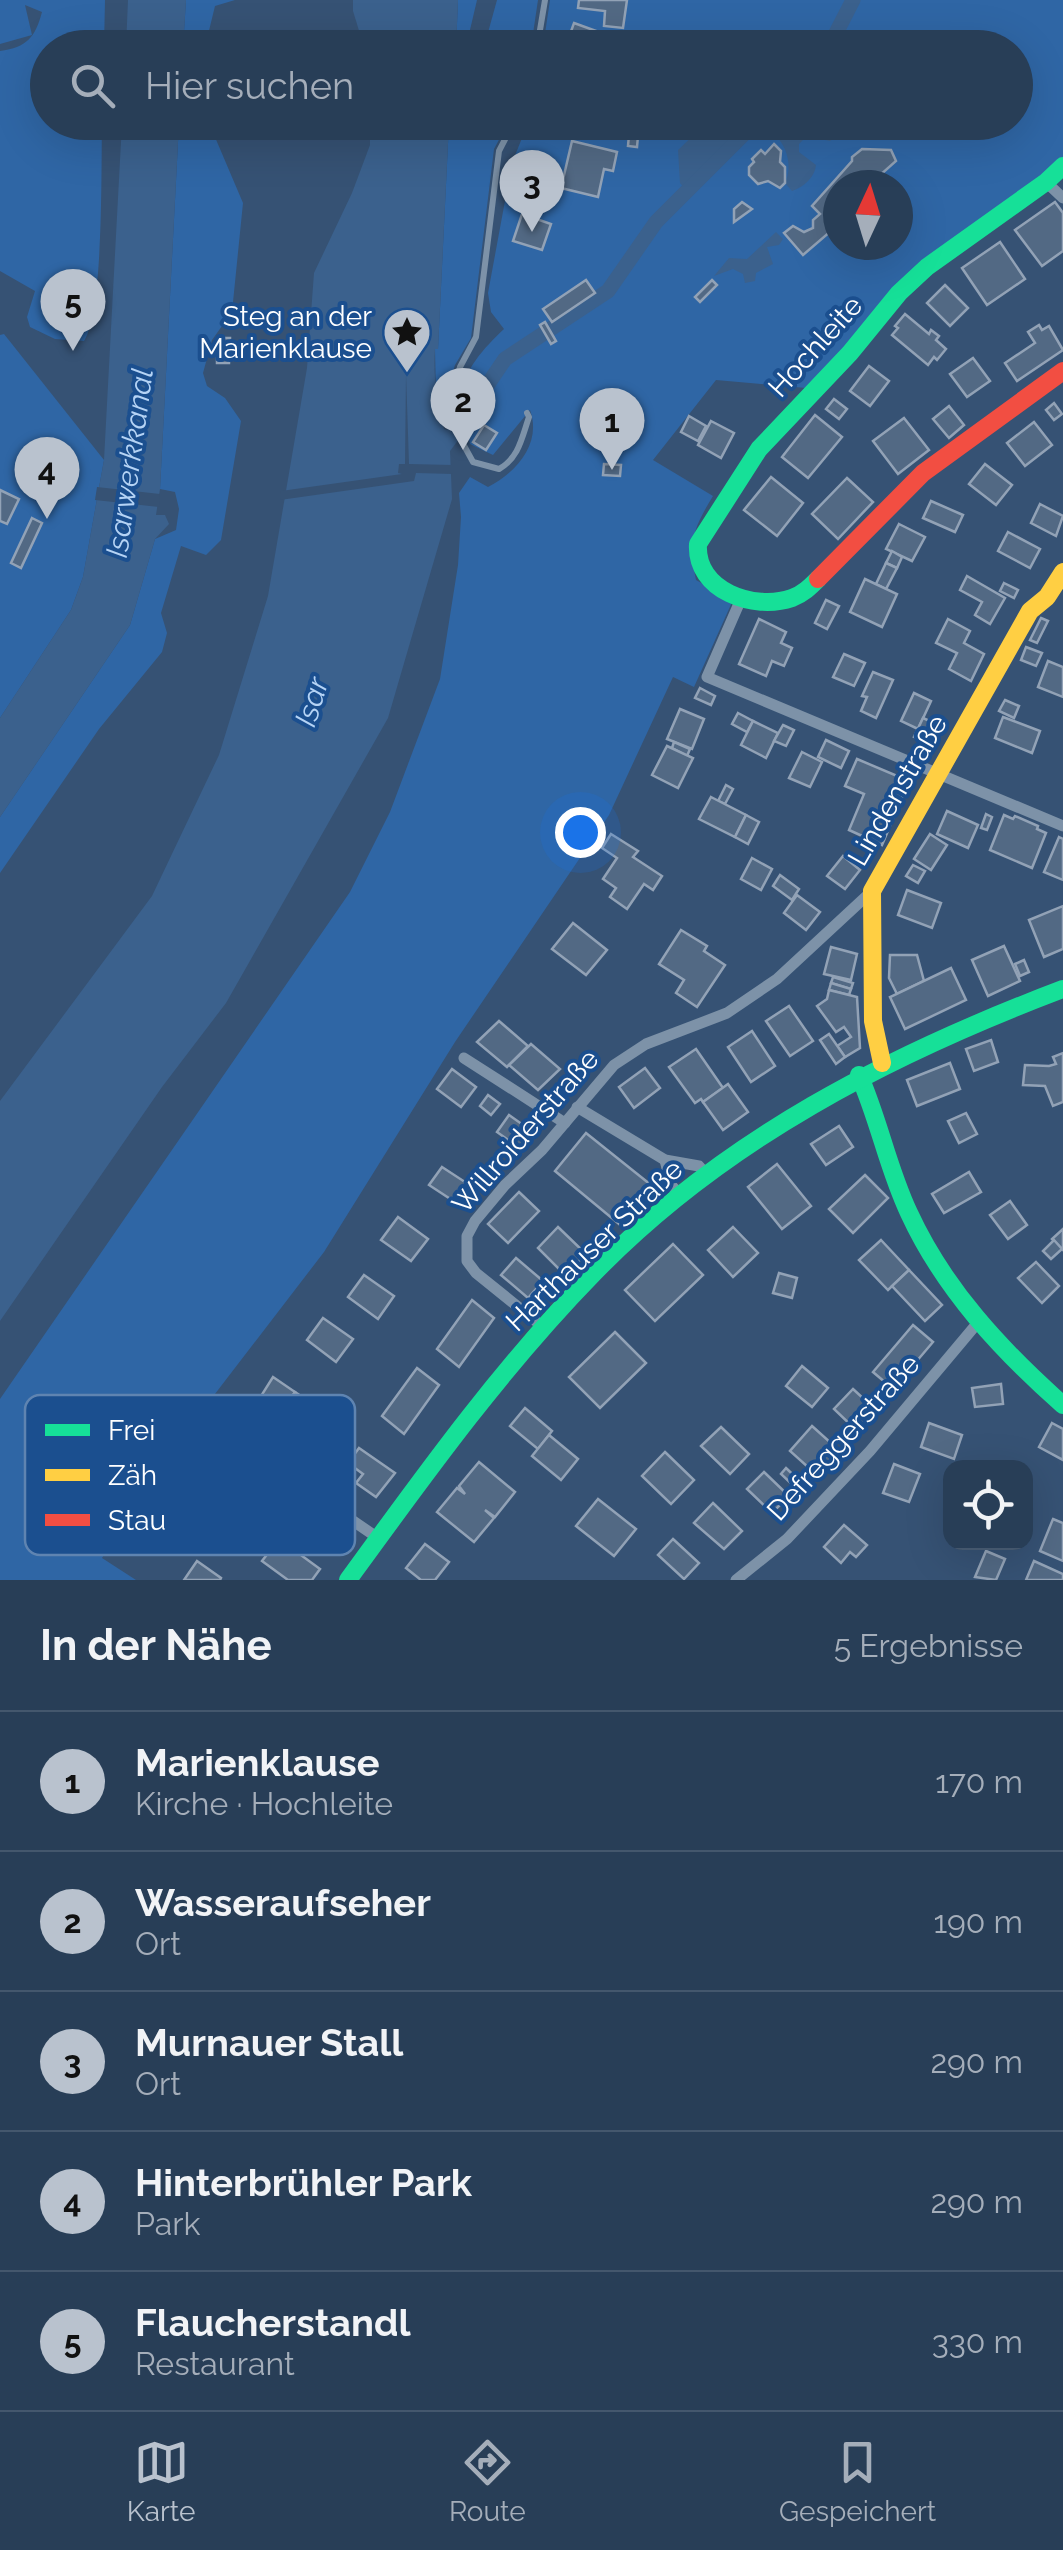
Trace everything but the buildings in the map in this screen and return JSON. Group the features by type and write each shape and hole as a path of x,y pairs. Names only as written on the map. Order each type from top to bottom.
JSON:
{"street":[{"name":"Hochleite","path":"741,599 706,579 696,553 759,449 899,293 1063,166"},
{"path":"1046,182 1063,198"},
{"path":"1063,371 923,473 804,593 788,600 741,599 707,678 1063,826"},
{"name":"Lindenstraße","path":"882,1063 873,1021 872,890 1030,610 1048,597 1063,572"},
{"name":"Willroiderstraße","path":"543,1327 476,1273 467,1261 465,1248 475,1221 614,1065 646,1044 727,1013 778,979 872,890"},
{"name":"Harthauser Straße","path":"348,1580 427,1470 543,1327 623,1246 706,1174 797,1112 882,1063 1063,989"},
{"path":"464,1058 565,1123"},
{"path":"859,1075 908,1211 929,1252 980,1320 1019,1364 1063,1404"},
{"path":"577,1107 665,1160 700,1166 706,1174"},
{"path":"665,1160 671,1185 680,1196"},
{"name":"Defreggerstraße","path":"736,1580 786,1539 870,1451 980,1320"},
{"path":"355,1522 378,1538"}],"lane":[{"path":"540,30 545,0"},
{"path":"505,140 499,151 476,338 460,367 450,412 462,446 473,462 499,469 511,462 529,418 527,413"}],"shaded area":[{"path":"0,0 105,0 104,30 35,30 42,12 25,5 30,36 0,44"},
{"path":"186,0 235,0 215,6 209,30 184,30"},
{"path":"458,0 477,0 470,30 457,30"},
{"path":"497,0 538,0 534,30 489,30"},
{"path":"550,0 1063,0 1063,159 845,347 806,388 716,380 653,460 713,496 694,536 696,580 733,600 694,687 673,677 609,815 455,1042 324,1252 214,1395 25,1395 25,1555 104,1555 102,1558 136,1580 0,1580 0,1399 350,892 390,812 440,679 458,565 459,493 470,477 488,487 499,481 517,465 530,445 530,410 493,455 470,444 464,416 474,393 466,402 460,400 462,389 470,369 504,329 491,312 488,293 512,163 521,140 1033,140 1033,30 546,30"},
{"path":"28,40 30,140 102,140 98,270 95,301 84,341 55,339 30,327 27,317 35,291 0,271 0,51"},
{"path":"178,140 216,140 243,203 232,312 212,340 203,373 207,386 225,398 241,421 221,540 206,555 181,546 161,613 167,633 162,652 99,729 0,873 0,817 130,625 155,539 176,530 179,509 175,492 160,489"},
{"path":"448,140 499,140 494,149 471,338 455,365 440,415 436,396"},
{"path":"4,334 104,460 83,577 71,610 0,718 0,335"}],"water":[{"path":"128,0 186,0 184,30 127,30"},
{"path":"353,0 458,0 457,30 359,30"},
{"name":"Isarwerkkanal","path":"121,140 178,140 156,515 165,515 169,524 155,539 130,625 0,817 0,718 71,610 83,577 104,460"},
{"name":"Isar","path":"370,140 448,140 435,379 444,429 458,413 472,422 450,451 452,499 388,718 226,1003 162,1087 0,1321 0,1101 152,896 219,755 268,596 307,368 314,273"},
{"path":"688,140 738,140 686,190 680,183 678,150"},
{"path":"779,140 803,140 799,152 816,165 808,181 792,191 785,183 789,170"},
{"path":"776,232 783,239 779,245 767,247 773,264 756,273 755,281 745,283 743,274 733,269 714,276 729,258 747,259"}],"pier":[{"path":"406,373 409,464 453,465 453,474 416,473 414,481 280,500 281,491 402,474 398,473 399,464 405,464"},
{"path":"97,487 160,494 159,507 95,500"}],"waterway":[{"path":"838,30 853,0"},
{"path":"467,415 505,359 608,291 656,222 738,140"}],"traffic: fast":[{"path":"818,579 792,598 761,602 745,599 730,594 706,574 698,544 759,449 850,353 899,293 927,267 1063,166"},
{"path":"348,1580 496,1383 560,1309 644,1225 754,1141 813,1105 935,1042 1063,989"},
{"path":"859,1075 902,1196 939,1267 996,1340 1063,1405"}],"traffic: slow":[{"path":"882,1063 873,1021 872,891 1030,611 1047,597 1063,572"}],"traffic: jam":[{"path":"818,579 923,473 1063,371"}],"place":[{"name":"Murnauer Stall","path":"532,232"},
{"name":"Flaucherstandl","path":"73,351"},
{"name":"Steg an der Marienklause","path":"407,374"},
{"name":"Wasseraufseher","path":"463,450"},
{"name":"Marienklause","path":"612,470"},
{"name":"Hinterbrühler Park","path":"47,519"}]}
